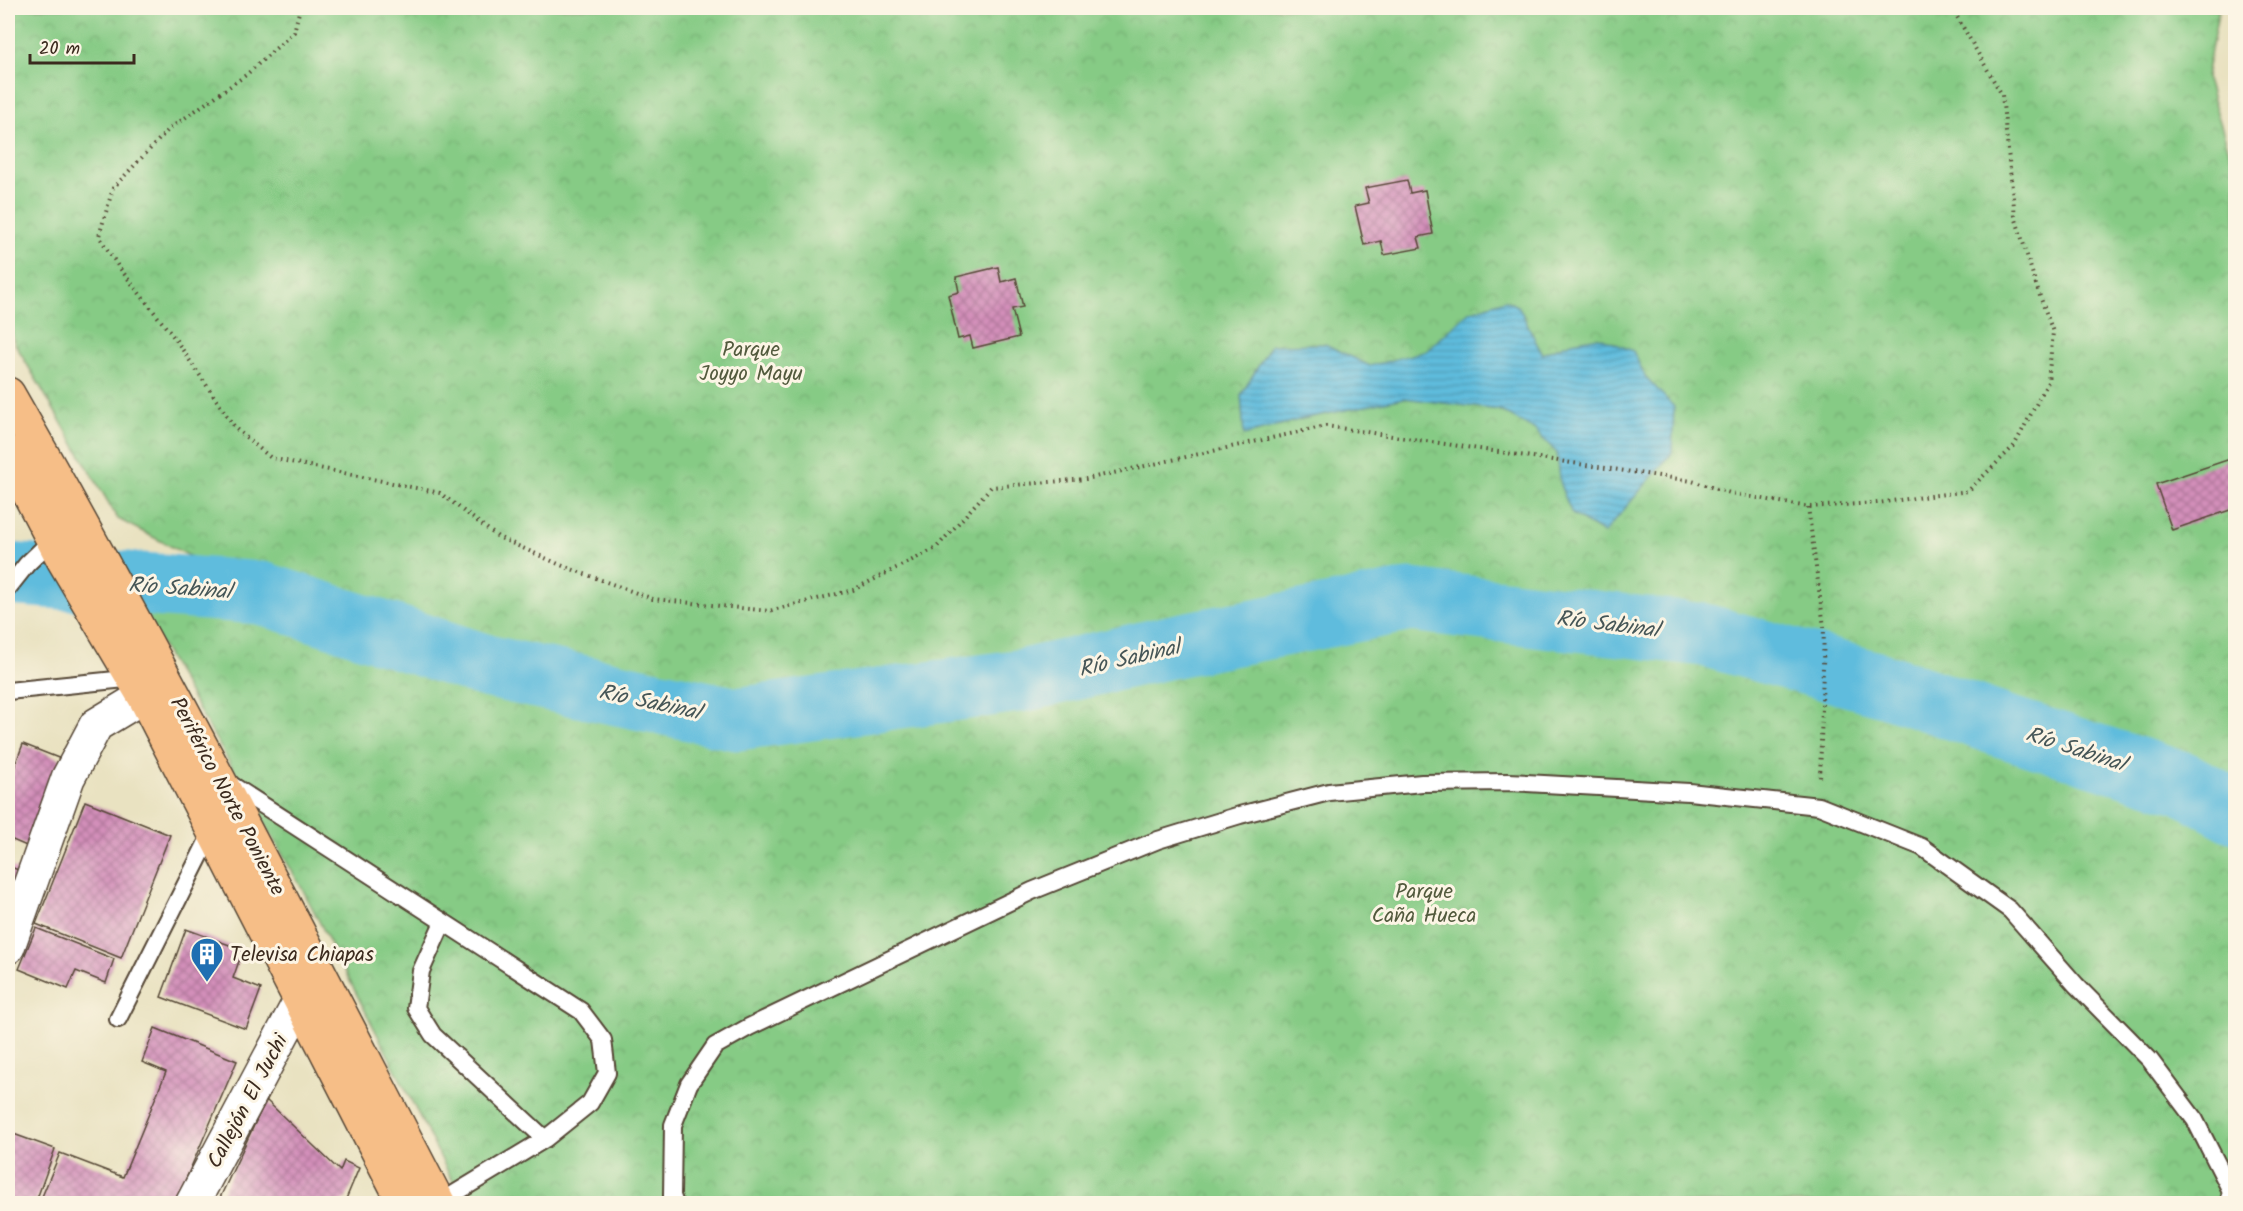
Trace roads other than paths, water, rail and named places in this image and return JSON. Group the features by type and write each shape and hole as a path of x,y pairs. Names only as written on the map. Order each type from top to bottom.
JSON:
{"main road":[{"name":"Periférico Norte Poniente","path":"8,394 92,541 139,687 405,1203"},
{"name":"Periférico Norte Poniente","path":"8,453 58,549 117,619 217,775 439,1203"}],"street":[{"path":"8,947 68,778 96,725 139,687"},
{"name":"Callejón El Juchi","path":"192,1203 301,999"}],"lane":[{"path":"8,588 27,564 58,549"},
{"path":"8,691 139,687"},
{"path":"217,775 581,1011 603,1040 607,1073 590,1103 545,1139 439,1203"},
{"path":"675,1203 672,1196 673,1125 689,1084 715,1046 749,1026 1032,891 1158,840 1240,815 1329,792 1422,783 1509,782 1689,792 1819,806 1922,847 2010,910 2076,985 2150,1060 2194,1120 2230,1189 2231,1203"},
{"path":"118,1019 214,829"},
{"path":"443,922 421,971 416,1008 433,1035 545,1139"}],"water":[{"path":"1505,300 1519,307 1542,354 1572,342 1599,337 1633,351 1645,376 1674,407 1672,453 1604,533 1572,514 1561,487 1557,453 1534,429 1499,410 1404,398 1302,419 1244,435 1241,395 1271,345 1325,344 1370,366 1426,351 1469,312"}],"waterway":[{"name":"Río Sabinal","path":"8,574 261,593 490,667 737,719 1025,680 1179,645 1410,600 1704,635 1891,687 2003,726 2183,783 2236,812"}],"place":[{"name":"Televisa Chiapas","path":"207,983"}],"park label":[{"name":"Parque Joyyo Mayu","path":"751,361"},
{"name":"Parque Caña Hueca","path":"1424,903"}]}
